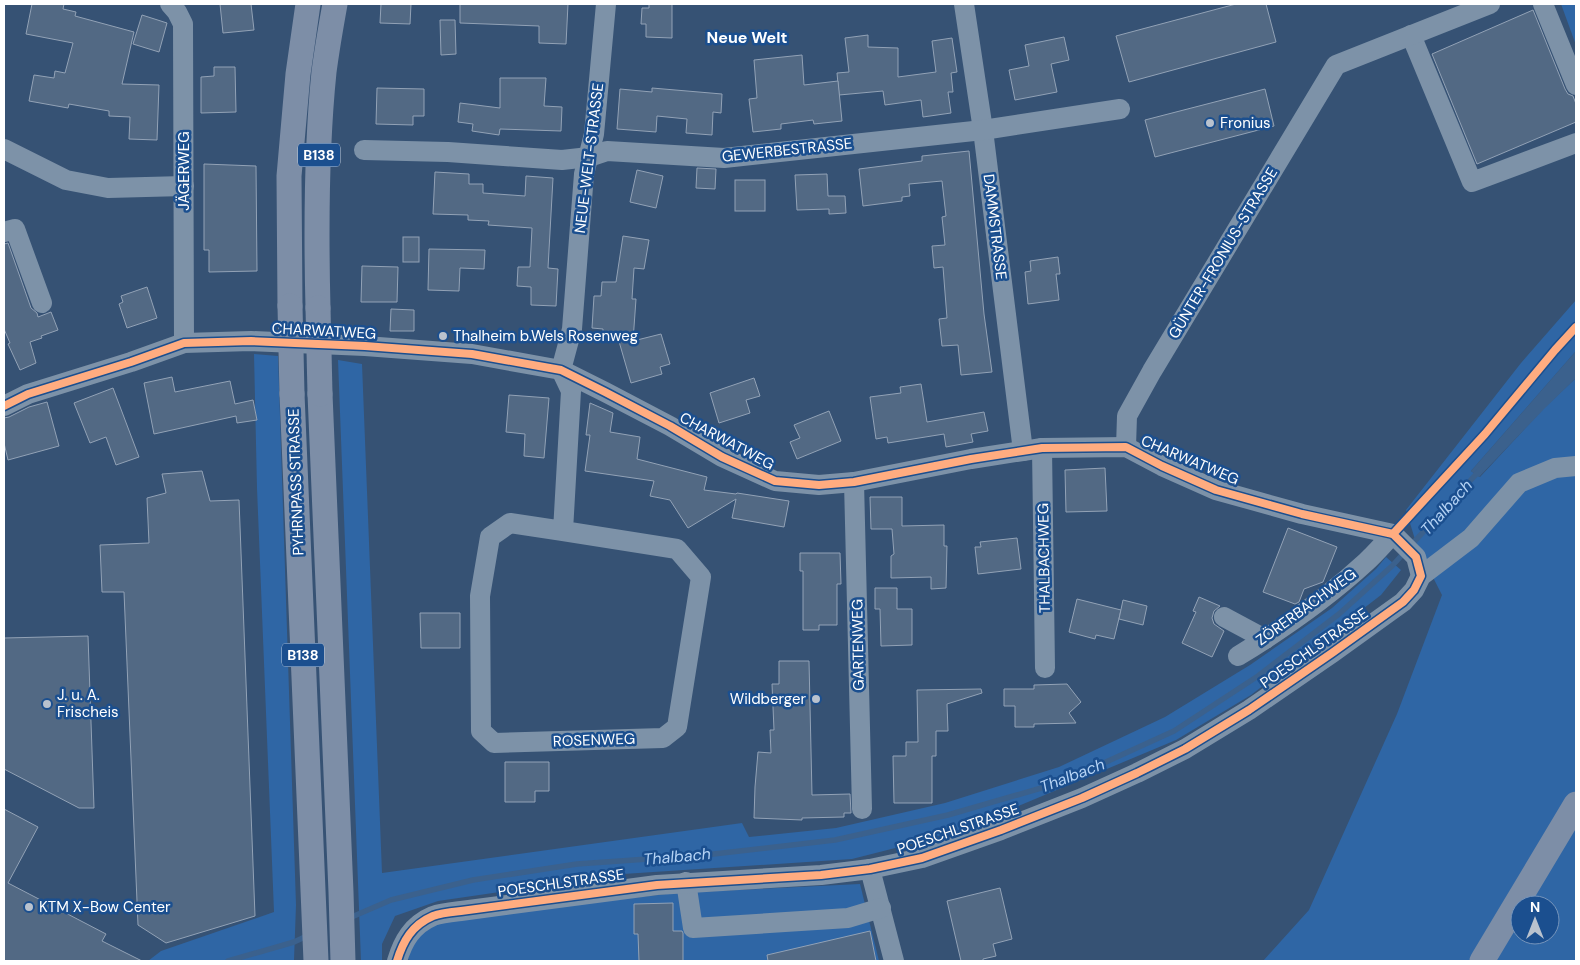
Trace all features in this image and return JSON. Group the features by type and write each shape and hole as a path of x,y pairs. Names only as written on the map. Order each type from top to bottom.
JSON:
{"main road":[{"name":"PYHRNPASS STRASSE","path":"308,4 298,74 289,176 290,306 316,961"},
{"name":"PYHRNPASS STRASSE","path":"334,4 324,70 319,133 316,229 320,394 343,959"},
{"path":"1482,961 1576,804"}],"street":[{"name":"JÄGERWEG","path":"169,4 177,12 183,24 184,343"},
{"name":"NEUE-WELT-STRASSE","path":"560,370 572,330 584,174 594,134 606,4"},
{"name":"DAMMSTRASSE","path":"964,4 1033,449"},
{"path":"1490,4 1411,35 1472,182 1576,143"},
{"path":"1543,4 1576,85"},
{"name":"GÜNTER-FRONIUS-STRASSE","path":"1126,447 1128,416 1152,371 1336,65 1411,35"},
{"name":"GEWERBESTRASSE","path":"364,150 448,152 562,160 607,151 724,158 983,130 1120,109"},
{"path":"4,150 66,180 108,188 184,186"},
{"path":"10,231 42,303"},
{"name":"CHARWATWEG","path":"4,406 28,394 131,362 184,343 252,341 365,346 472,354 560,370 670,426 722,457 775,481 819,485 854,482 1033,449 1126,447 1162,466 1216,490 1302,514 1397,537"},
{"path":"560,370 571,391 563,531"},
{"name":"THALBACHWEG","path":"1033,449 1045,668"},
{"path":"1397,537 1416,556 1421,576 1471,538 1519,483 1555,468 1576,466"},
{"name":"GARTENWEG","path":"854,482 862,808"},
{"name":"ROSENWEG","path":"510,523 563,531 677,549 701,577 677,727 663,738 494,743 481,731 480,596 490,537 510,523"},
{"name":"ZÖRERBACHWEG","path":"1238,656 1332,592 1397,537"},
{"name":"POESCHLSTRASSE","path":"397,961 402,944 414,928 433,916 657,885 822,875 870,869 922,858 1001,830 1082,798 1185,749 1249,710 1403,602 1414,590 1421,576"},
{"path":"1224,617 1265,639"},
{"path":"870,869 894,961"},
{"path":"686,882 692,928 848,918 881,908"}],"shaded area":[{"path":"1561,4 1576,4 1576,45"},
{"path":"1576,300 1576,351 1471,471 1480,477 1544,408 1576,378 1576,961 1263,961 1309,910 1397,714 1442,595 1417,546 1406,510 1521,363"},
{"path":"1576,351 1576,378 1479,477 1471,471"},
{"path":"254,354 278,356 296,905 294,960 297,961 148,961 161,951 274,912 257,488"},
{"path":"338,360 362,364 382,873 742,823 749,837 836,828 945,803 1059,767 1165,717 1250,665 1332,608 1376,569 1386,557 1401,570 1381,595 1251,695 1176,740 966,828 852,859 623,874 438,901 395,916 382,944 382,961 361,961"},
{"path":"860,884 879,961 413,961 407,959 415,939 435,921 675,893"}],"building":[{"path":"32,4 64,4 63,9 76,12 75,16 134,32 122,84 159,85 157,140 129,139 130,117 109,116 109,111 69,104 68,108 29,101 34,75 54,78 55,71 65,73 73,43 26,34"},
{"path":"220,4 251,4 254,30 223,33"},
{"path":"381,4 411,4 410,24 380,23"},
{"path":"460,4 568,4 566,44 539,43 539,26 460,23"},
{"path":"649,4 672,4 672,38 646,37 646,24 641,24 642,8 649,8"},
{"path":"1236,4 1266,4 1276,42 1129,82 1116,36"},
{"path":"1533,10 1565,89 1568,94 1573,96 1576,104 1576,122 1477,164 1432,54"},
{"path":"142,15 167,23 159,52 133,44"},
{"path":"440,20 455,20 456,54 441,55"},
{"path":"868,35 868,47 898,48 898,77 936,72 932,41 952,38 957,72 951,73 953,92 948,92 951,113 923,117 921,100 885,105 883,91 839,95 837,73 849,72 845,38"},
{"path":"1064,37 1069,60 1051,64 1057,92 1015,100 1009,70 1029,66 1025,45"},
{"path":"802,55 804,85 838,81 842,121 814,124 813,120 781,124 781,129 753,132 749,99 757,98 754,60"},
{"path":"214,67 235,67 236,112 201,113 201,77 214,76"},
{"path":"500,78 546,78 544,106 562,107 561,131 500,129 499,135 472,131 473,124 458,122 460,103 500,108"},
{"path":"377,88 424,89 424,116 413,116 413,125 376,124"},
{"path":"652,88 722,94 721,113 713,112 712,135 686,133 687,119 657,116 656,132 617,129 620,89 652,92"},
{"name":"Fronius","path":"1265,89 1274,126 1155,157 1145,120"},
{"path":"969,151 984,314 992,372 961,375 958,345 942,346 939,319 947,318 943,267 934,268 932,246 945,245 942,217 946,216 942,181 909,184 910,196 902,197 902,201 863,206 859,169 922,161 922,156"},
{"path":"204,164 256,166 257,271 209,272 209,250 204,250"},
{"path":"697,168 716,169 715,189 696,188"},
{"path":"637,170 663,176 656,208 630,202"},
{"path":"435,172 469,174 469,184 483,184 483,193 525,196 526,176 553,178 548,268 558,269 556,306 531,305 531,287 517,286 518,267 530,267 532,228 488,225 489,221 468,220 468,215 433,214"},
{"path":"827,174 828,196 845,196 846,213 829,214 829,209 797,210 795,175"},
{"path":"735,180 765,180 765,211 735,211"},
{"path":"623,236 649,240 644,269 634,268 632,299 636,299 633,341 661,334 670,364 660,367 662,374 631,383 618,338 603,337 603,329 592,328 594,296 601,296 602,282 616,282"},
{"path":"403,237 419,237 419,262 403,262"},
{"path":"8,243 31,308 37,313 38,317 51,312 58,330 30,342 36,363 20,370 8,344 10,343 4,329 4,244"},
{"path":"429,249 485,250 484,269 460,268 459,291 428,290"},
{"path":"1058,257 1060,274 1056,274 1059,300 1028,304 1025,272 1031,271 1030,261"},
{"path":"362,266 398,267 397,302 361,302"},
{"path":"147,287 157,318 127,328 119,304 123,302 121,296"},
{"path":"391,309 414,310 414,331 390,331"},
{"path":"172,377 175,392 230,381 235,404 253,400 257,420 237,423 236,416 154,434 144,383"},
{"path":"754,378 760,396 746,400 750,413 719,423 710,393"},
{"path":"921,384 927,422 984,412 988,431 971,434 973,442 946,447 944,434 888,443 887,437 876,439 870,397 901,393 900,387"},
{"path":"113,388 139,457 116,465 106,437 90,443 74,403"},
{"path":"509,395 549,398 544,458 524,456 525,434 506,432"},
{"path":"47,402 59,446 8,460 4,443 4,418 29,407"},
{"path":"590,403 613,413 610,432 640,437 637,459 707,477 704,490 789,501 784,527 732,518 736,499 688,528 670,500 650,496 654,481 585,471 590,435 586,435"},
{"path":"829,411 841,441 797,459 790,442 800,438 794,425"},
{"path":"1105,468 1107,511 1066,512 1065,470"},
{"path":"202,471 210,501 239,500 255,916 166,943 138,925 124,592 102,592 100,545 149,543 147,498 166,493 162,474"},
{"path":"870,497 902,497 902,526 944,525 944,546 947,546 946,588 931,589 931,577 891,578 891,556 894,554 892,529 871,529"},
{"path":"1288,528 1337,547 1323,582 1304,589 1299,602 1295,604 1263,592"},
{"path":"1017,538 1021,569 978,574 975,547 981,547 980,542"},
{"path":"800,553 840,553 841,584 837,584 837,625 819,625 819,630 803,630 803,571 800,571"},
{"path":"875,588 897,588 897,609 912,609 912,645 881,646 880,609 875,609"},
{"path":"1199,597 1220,606 1214,611 1212,618 1214,624 1224,631 1212,657 1182,643 1196,612 1193,611"},
{"path":"1077,599 1121,610 1114,639 1096,635 1095,639 1069,632"},
{"path":"1123,600 1147,606 1143,625 1119,619"},
{"path":"420,613 460,613 460,648 421,648"},
{"name":"J. u. A. Frischeis","path":"88,636 94,808 79,808 4,769 4,638"},
{"path":"779,661 809,661 812,795 850,794 851,813 844,813 844,817 802,818 802,820 754,818 758,752 771,753 770,730 774,730 772,684 779,684"},
{"path":"1067,684 1081,702 1069,713 1076,723 1034,724 1034,727 1015,727 1015,706 1004,706 1004,689 1034,689 1034,685"},
{"path":"981,689 982,693 947,704 948,731 936,731 936,756 932,756 932,803 894,803 893,756 906,756 906,742 918,742 917,690"},
{"path":"505,762 549,762 549,791 535,791 535,802 505,802"},
{"name":"KTM X-Bow Center","path":"4,809 38,827 8,883 106,934 102,941 142,961 4,961"},
{"path":"1000,888 1012,939 993,944 996,956 983,959 983,961 961,961 947,901"},
{"path":"673,903 673,931 682,931 683,933 683,961 639,961 638,934 634,934 634,904"},
{"path":"870,931 876,961 768,961 767,955"}],"waterway":[{"name":"Thalbach","path":"347,919 391,900 473,880 577,864 705,855 835,840 948,815 1062,782 1174,731 1258,676 1339,614 1392,566 1480,470"},
{"name":"Thalbach","path":"228,961 294,942 309,935"}],"cycle path":[{"path":"1393,534 1485,434 1576,327"},
{"path":"4,406 28,394 131,362 184,343 251,341 365,346 472,354 561,370 670,426 722,457 775,481 819,485 854,482 971,459 1042,448 1126,447 1162,466 1216,490 1302,514 1393,534 1416,557 1421,576 1414,590 1403,602 1249,710 1185,749 1082,798 1001,830 922,858 870,869 821,875 657,885 439,914 419,924 409,934 397,961"}],"place":[{"name":"Fronius","path":"1210,123"},
{"name":"Thalheim b.Wels Rosenweg","path":"443,336"},
{"name":"Wildberger","path":"816,699"},
{"name":"J. u. A. Frischeis","path":"47,704"},
{"name":"KTM X-Bow Center","path":"29,907"}],"district":[{"name":"Neue Welt","path":"747,37"}]}
